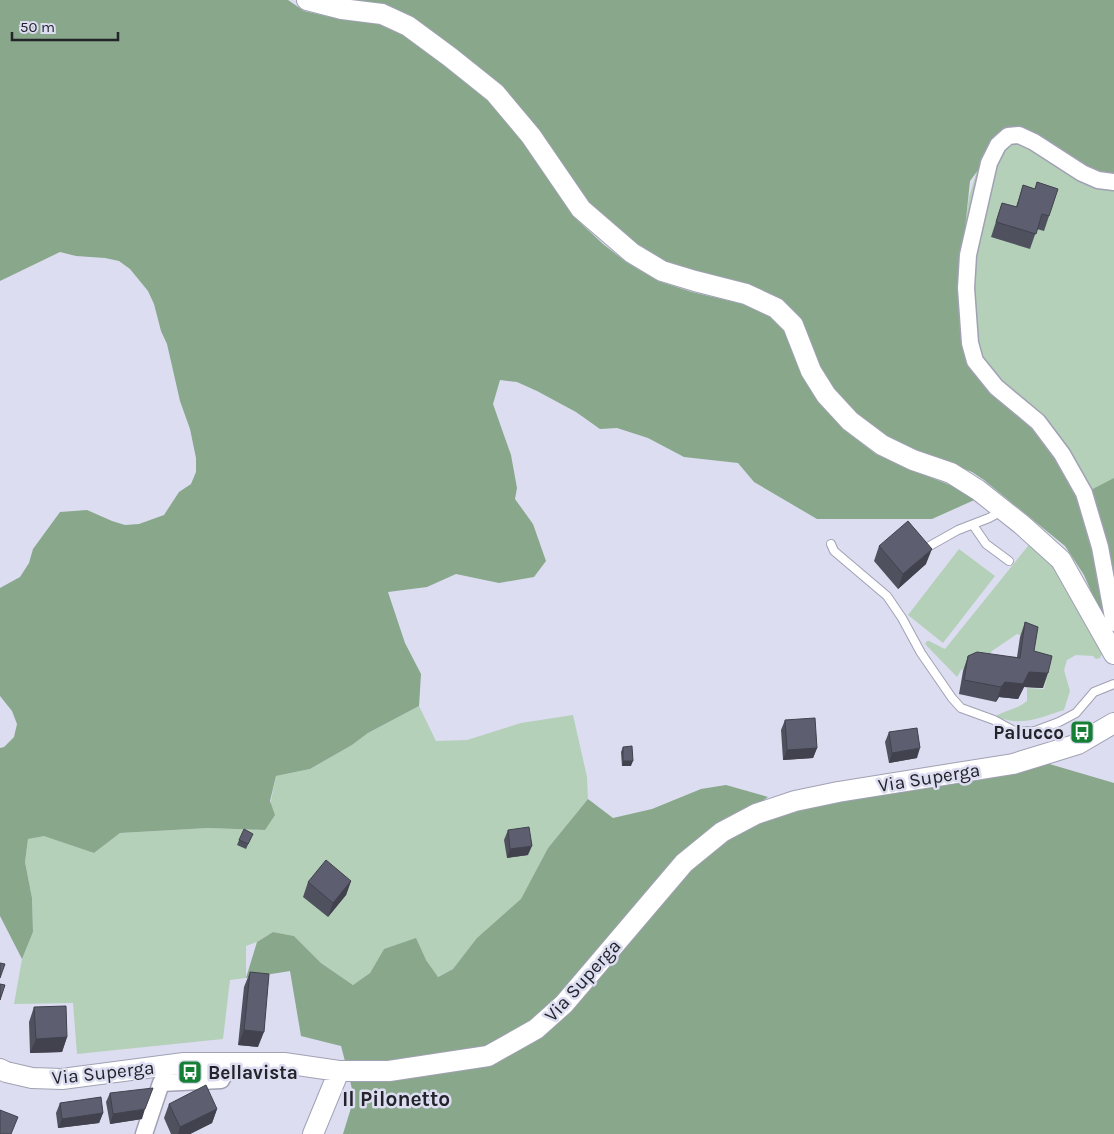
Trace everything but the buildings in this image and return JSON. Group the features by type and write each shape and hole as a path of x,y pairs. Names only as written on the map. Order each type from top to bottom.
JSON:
{"street":[{"path":"307,0 382,14 408,26 495,94 531,136 581,208 632,253 662,271 746,294 776,308 793,325 812,371 826,395 850,421 882,444 913,460 951,473 1004,510 1060,560 1114,654"},
{"path":"1114,182 1098,180 1082,173 1034,142 1018,135 1008,136 998,145 988,163 968,255 966,288 970,343 975,361 996,387 1038,422 1062,454 1084,493 1100,546 1114,623"},
{"name":"Via Superga","path":"0,1069 32,1078 62,1079 184,1063 284,1063 338,1071 389,1071 488,1056 536,1029 564,1004 684,863 722,832 756,814 795,801 838,792 1014,764 1078,744 1114,723"},
{"path":"144,1134 161,1083 221,1080 231,1063"},
{"path":"314,1134 338,1071"}],"lane":[{"path":"926,548 958,530 1004,510"},
{"path":"973,525 981,539 1008,561"},
{"path":"831,544 834,551 888,596 935,674 952,698 962,708 989,718 1014,731 1035,731 1076,713 1094,692 1114,684"}],"green space":[{"path":"0,0 288,0 304,11 340,19 379,24 403,35 488,101 523,142 573,216 603,244 626,262 658,281 692,292 743,304 770,317 784,331 802,376 818,401 843,429 876,454 981,497 932,519 817,519 754,482 738,463 684,457 648,438 617,428 600,429 576,412 537,391 517,382 500,380 493,404 511,455 517,488 515,499 533,524 546,561 534,577 499,583 456,574 427,587 388,592 405,643 421,674 419,706 368,733 352,745 310,769 276,776 270,801 275,815 265,830 208,828 120,833 94,853 44,836 28,839 25,862 32,898 33,932 22,959 0,916 0,748 4,747 14,737 17,724 12,711 0,696 0,588 20,577 29,563 33,549 60,512 87,510 125,525 139,524 164,515 179,492 191,484 196,472 196,458 167,344 161,331 154,304 148,291 130,269 119,261 76,256 60,252 0,281"},
{"path":"350,0 1114,0 1114,180 1007,131 970,181 960,276 973,362 1039,425 1082,494 1109,616 1103,619 1084,575 1065,546 984,480 972,472 917,451 887,436 856,414 834,389 820,367 801,320 782,300 749,284 697,272 666,262 637,245 589,202 502,87 456,49 413,18 385,4"},
{"path":"1029,0 1114,0 1114,631 1105,524 1087,492 978,359 959,266 969,197"},
{"path":"1114,478 1114,580 1087,492"},
{"path":"1032,541 1054,564 1098,641 1102,654 1100,658 1096,659 1093,656 1076,655 1067,660 1064,670 1070,691 1064,710 1030,720 1014,721 996,716 1027,701 1027,688 1044,689 1048,671 1030,665 1034,640 1017,634 992,651 988,657 961,670 957,677 925,644 929,641 945,649"},
{"path":"959,549 995,576 943,643 908,615"},
{"path":"419,706 436,741 467,740 521,723 573,715 587,777 588,799 548,848 521,900 478,938 453,969 437,977 426,960 384,949 370,973 353,985 321,963 294,936 273,932 257,942 246,946 246,978 230,980 223,1039 77,1054 73,1003 14,1004 22,959 33,932 32,898 25,862 28,839 44,835 94,853 120,833 208,828 265,830 276,776 310,769 352,745 368,733"},
{"path":"1046,763 1114,783 1114,1134 343,1134 354,1098 349,1076 518,1047 688,867 766,810"},
{"path":"726,785 768,797 689,854 560,1000 487,1052 346,1065 341,1046 301,1036 290,971 246,978 257,942 273,932 294,936 321,963 353,985 370,973 384,949 416,938 426,960 438,977 453,969 477,938 521,899 548,848 588,799 613,818 652,809 701,789"}],"place":[{"name":"Palucco","path":"1082,732"},
{"name":"Bellavista","path":"190,1072"}],"district":[{"name":"Il Pilonetto","path":"396,1099"}]}
